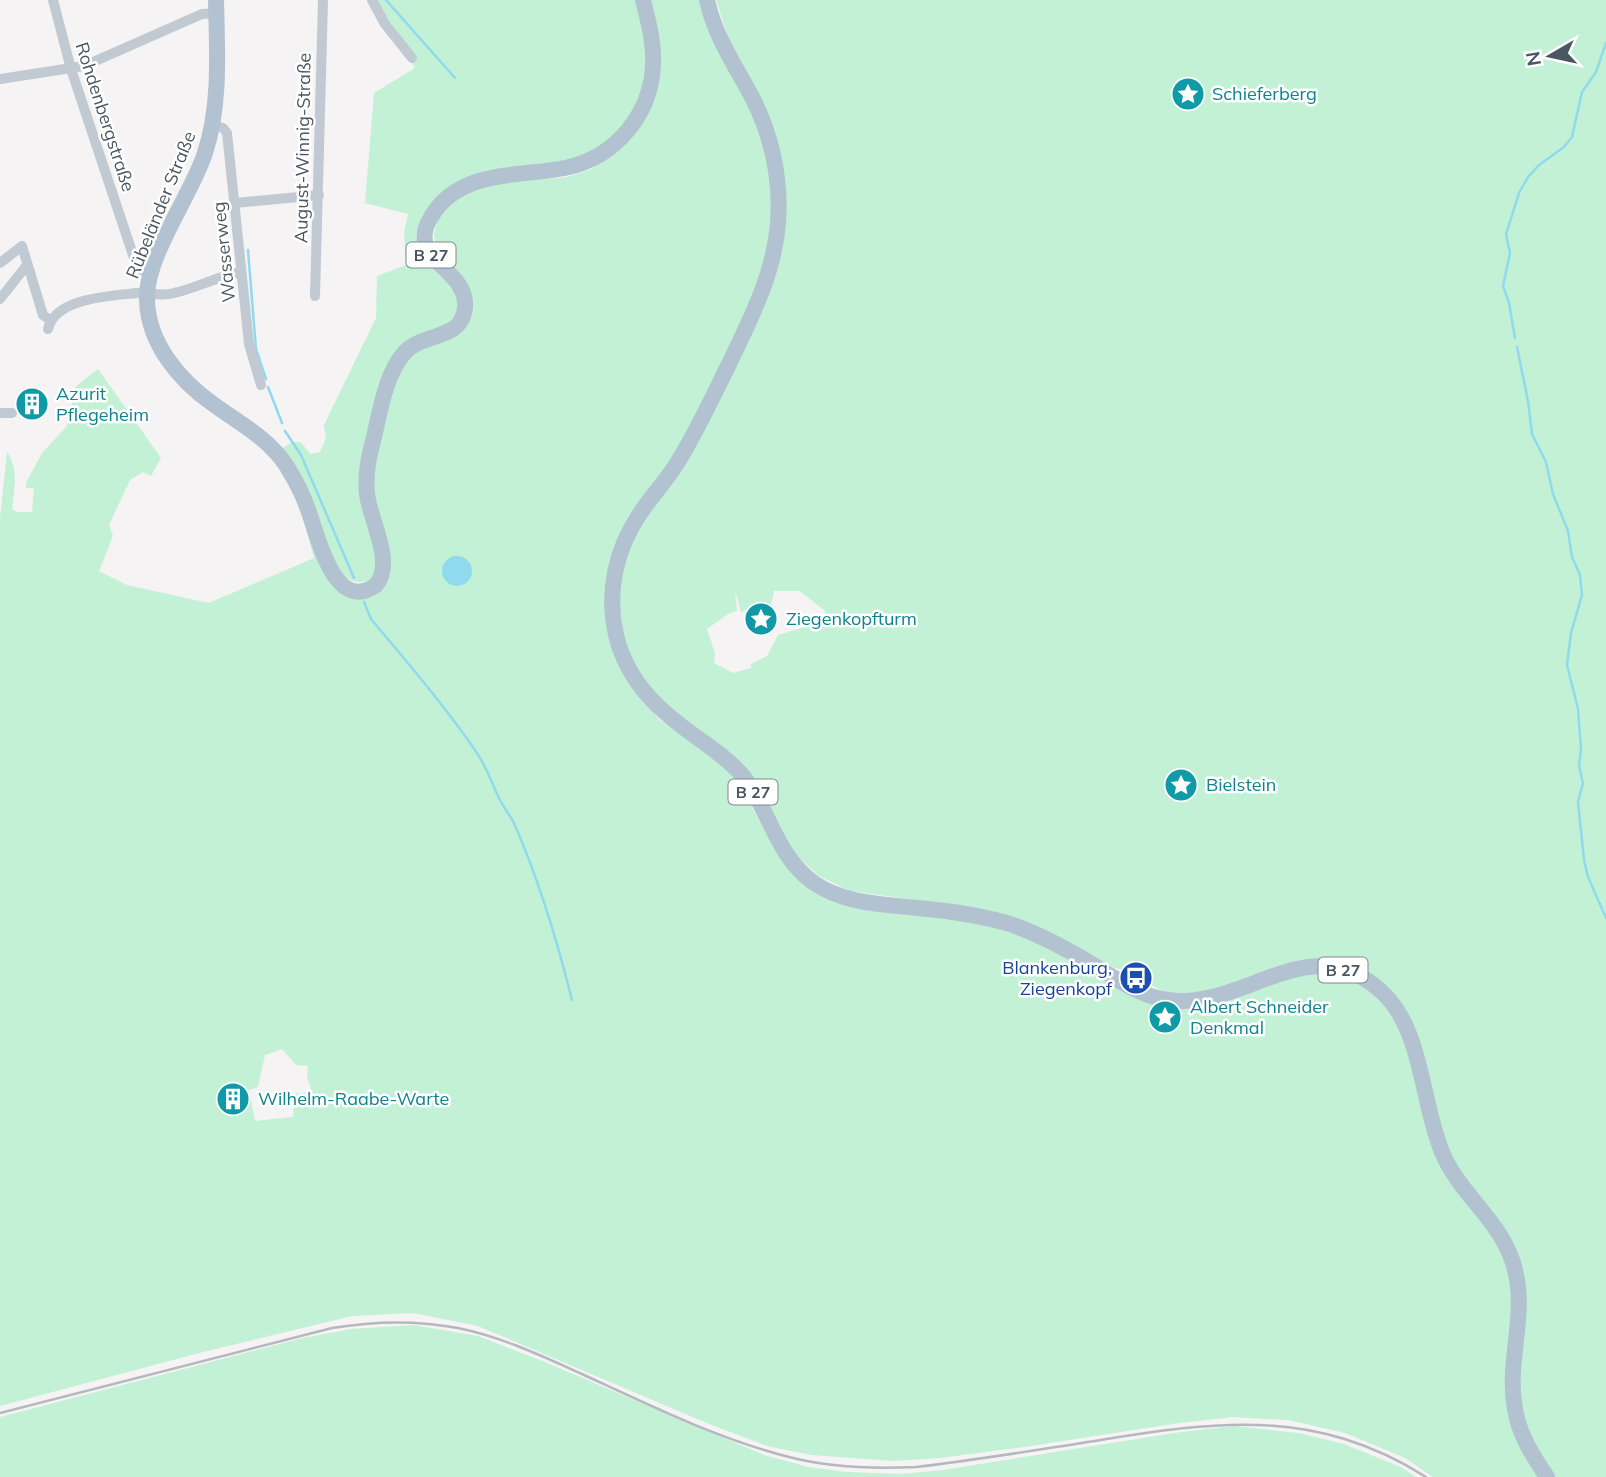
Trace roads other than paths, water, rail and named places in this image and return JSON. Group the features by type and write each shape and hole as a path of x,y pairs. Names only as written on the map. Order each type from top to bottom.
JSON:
{"main road":[{"name":"Rübeländer Straße","path":"216,6 216,81 212,125 201,165 151,274 147,294 152,328 173,367 201,395 266,442 284,462 299,489 333,575 340,583 352,589 365,590 376,585 383,573 384,559 368,503 367,469 388,385 396,365 405,353 414,344 454,329 461,320 465,306 461,286 426,246 424,235 427,223 448,199 479,180 575,165 603,153 622,138 642,110 652,80 652,40 643,0"},
{"name":"B 27","path":"708,0 717,33 756,105 771,146 778,194 776,244 761,296 720,383 680,458 632,526 620,554 612,592 614,622 617,639 629,670 656,706 736,769 753,792 780,846 791,861 814,882 838,896 865,903 979,916 1013,925 1060,945 1131,988 1162,999 1184,1001 1210,998 1283,972 1313,966 1348,972 1380,990 1397,1009 1409,1034 1443,1156 1457,1180 1501,1234 1514,1264 1519,1295 1513,1381 1514,1407 1526,1443 1547,1477"}],"street":[{"name":"Rohdenbergstraße","path":"54,0 71,69 136,264 139,269 151,274"},
{"name":"August-Winnig-Straße","path":"315,296 323,0"},
{"path":"372,0 385,24 412,58"},
{"path":"0,79 71,69 96,62 202,15 216,6"},
{"name":"Wasserweg","path":"212,125 223,128 226,133 249,344 261,385"},
{"path":"235,203 319,195"},
{"path":"0,263 22,246 43,314 49,325 61,311 82,301 171,294 241,272"},
{"path":"0,299 27,265"},
{"path":"0,413 12,413"}],"water":[{"path":"457,556 468,560 472,571 468,582 457,586 446,582 442,571 446,560"}],"waterway":[{"path":"386,0 455,78"},
{"path":"1515,338 1503,286 1510,253 1506,234 1519,193 1528,177 1572,137 1582,92 1596,72 1606,43"},
{"path":"248,250 256,349 266,379"},
{"path":"1517,347 1532,434 1546,462 1553,494 1568,531 1572,557 1580,575 1582,595 1571,633 1567,665 1578,709 1581,749 1579,766 1583,783 1578,802 1584,860 1588,877 1606,918"},
{"path":"268,387 282,423"},
{"path":"285,431 301,455 354,578"},
{"path":"364,602 371,619 439,701 483,763 514,823 531,866 554,933 572,1000"}],"railway":[{"path":"0,1413 332,1328 411,1323 458,1328 506,1342 736,1441 789,1457 836,1466 916,1467 1183,1428 1265,1425 1345,1439 1385,1455 1426,1477"}],"place":[{"name":"Schieferberg","path":"1188,94"},
{"name":"Azurit Pflegeheim","path":"32,404"},
{"name":"Ziegenkopfturm","path":"761,619"},
{"name":"Bielstein","path":"1181,785"},
{"name":"Blankenburg, Ziegenkopf","path":"1136,978"},
{"name":"Albert Schneider Denkmal","path":"1165,1017"},
{"name":"Wilhelm-Raabe-Warte","path":"233,1099"}]}
